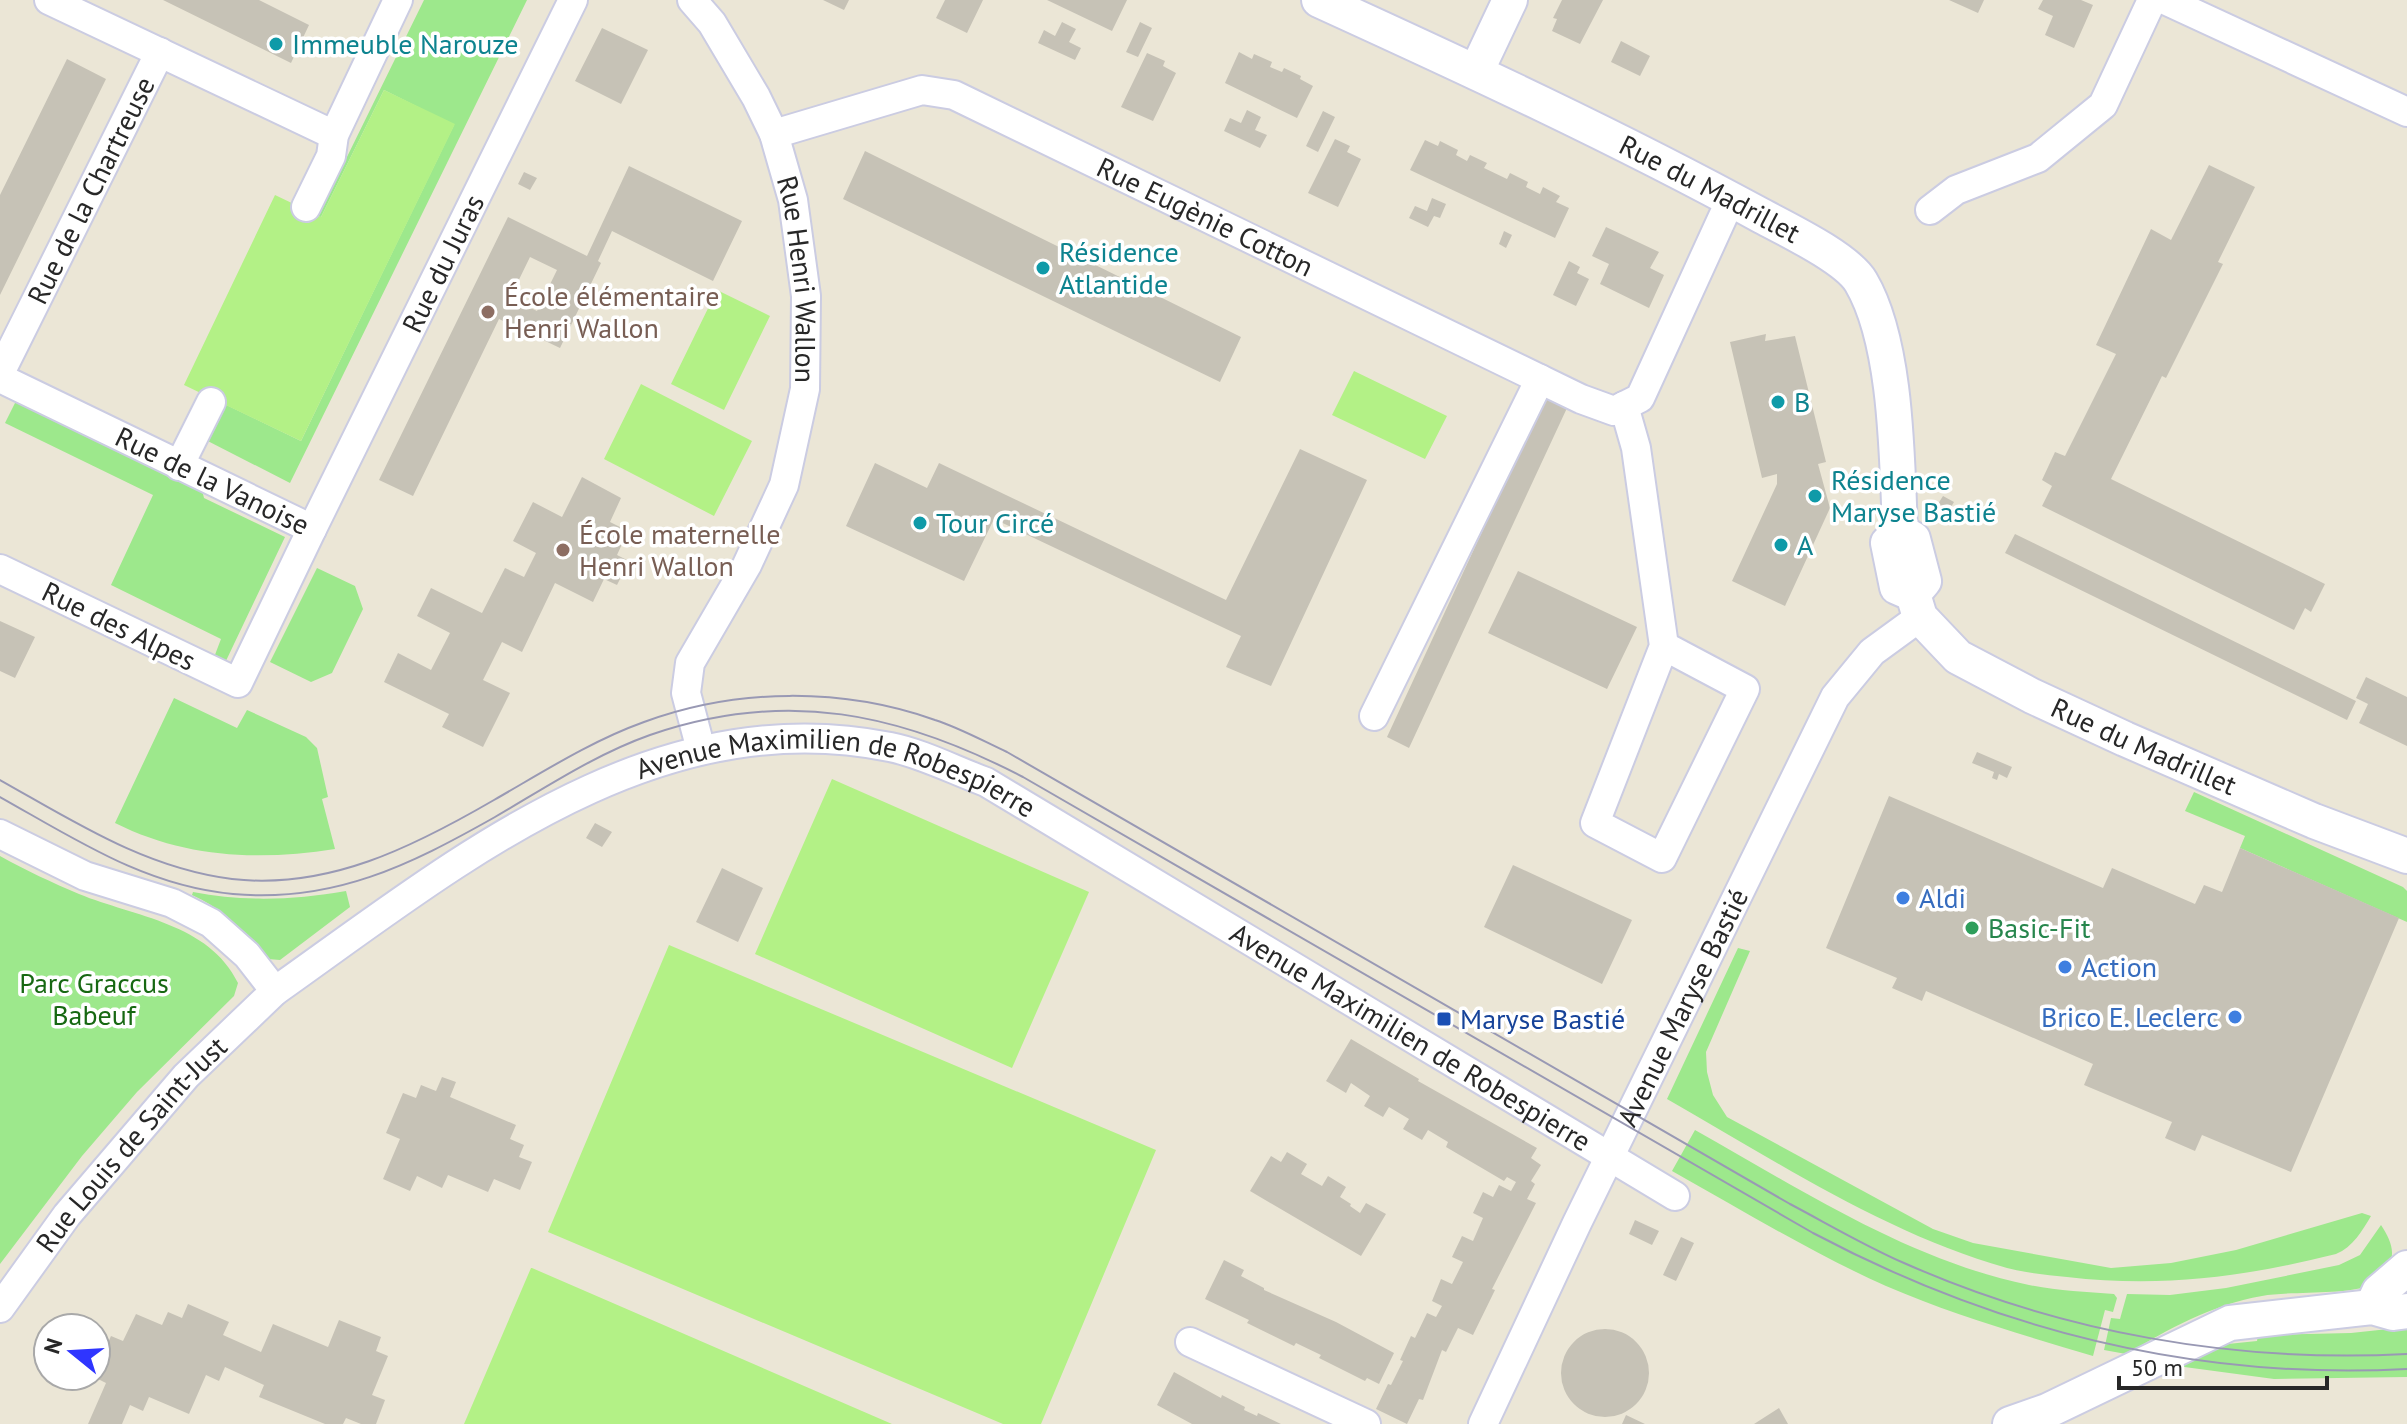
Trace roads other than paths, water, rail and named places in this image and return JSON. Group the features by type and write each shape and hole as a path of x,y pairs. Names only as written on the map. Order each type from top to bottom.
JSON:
{"street":[{"path":"49,0 334,135"},
{"path":"306,207 331,156 334,135 398,0"},
{"name":"Rue du Juras","path":"312,529 573,0"},
{"name":"Rue Henri Wallon","path":"692,0 712,23 774,134 793,200 806,296 805,389 784,485 747,565 690,663 686,693 701,750"},
{"name":"Rue du Madrillet","path":"1319,0 1476,72 1731,199 1821,250 1859,278 1873,308 1885,348 1897,460 1900,531 1888,543 1897,587 1958,657 2032,696 2314,821 2407,856"},
{"path":"1476,72 1510,0"},
{"path":"1930,210 1956,190 2038,158 2103,105 2152,0"},
{"path":"2165,0 2407,112"},
{"name":"Rue de la Chartreuse","path":"0,376 160,52"},
{"name":"Rue Eugènie Cotton","path":"774,134 922,90 954,95 1581,399 1614,411 1624,406"},
{"path":"1664,646 1745,689 1662,858 1595,823 1664,646 1636,448 1624,406 1640,398 1731,199"},
{"name":"Rue de la Vanoise","path":"0,376 312,529 238,683"},
{"path":"1374,716 1540,379"},
{"path":"179,466 211,402"},
{"name":"Rue des Alpes","path":"0,569 238,683"},
{"name":"Avenue Maryse Bastié","path":"1483,1424 1835,697 1916,606"},
{"name":"Avenue Maximilien de Robespierre","path":"275,991 448,867 563,800 657,761 730,743 820,738 892,747 986,782 1675,1196"},
{"path":"0,834 85,876 172,903 211,923 247,955 275,991"},
{"name":"Rue Louis de Saint-Just","path":"0,1308 67,1215 186,1076 275,991"},
{"path":"2372,1307 2379,1292 2407,1268"},
{"path":"2010,1424 2047,1411 2230,1323 2372,1307 2393,1313 2407,1311"},
{"path":"1190,1342 1366,1424"}],"tram line":[{"path":"0,780 83,827 140,854 200,873 267,881 336,871 401,849 605,738 679,711 715,703 789,696 826,697 900,709 953,727 1007,752 1790,1204 1904,1263 2025,1308 2150,1338 2213,1348 2278,1353 2342,1356 2407,1354"},
{"path":"0,797 83,844 140,871 170,881 233,894 305,893 370,877 432,851 590,762 650,735 700,721 748,713 795,711 841,714 887,723 932,737 1023,777 1813,1233 1883,1267 1954,1297 2027,1322 2101,1342 2176,1357 2252,1366 2329,1370 2407,1369"}],"place":[{"name":"Immeuble Narouze","path":"276,44"},
{"name":"Résidence Atlantide","path":"1043,268"},
{"name":"École élémentaire Henri Wallon","path":"488,312"},
{"name":"B","path":"1778,402"},
{"name":"Résidence Maryse Bastié","path":"1815,496"},
{"name":"Tour Circé","path":"920,523"},
{"name":"A","path":"1781,545"},
{"name":"École maternelle Henri Wallon","path":"563,550"},
{"name":"Aldi","path":"1903,898"},
{"name":"Basic-Fit","path":"1972,928"},
{"name":"Action","path":"2065,967"},
{"name":"Brico E. Leclerc","path":"2235,1017"},
{"name":"Maryse Bastié","path":"1444,1019"}],"park label":[{"name":"Parc Graccus Babeuf","path":"94,999"}]}
